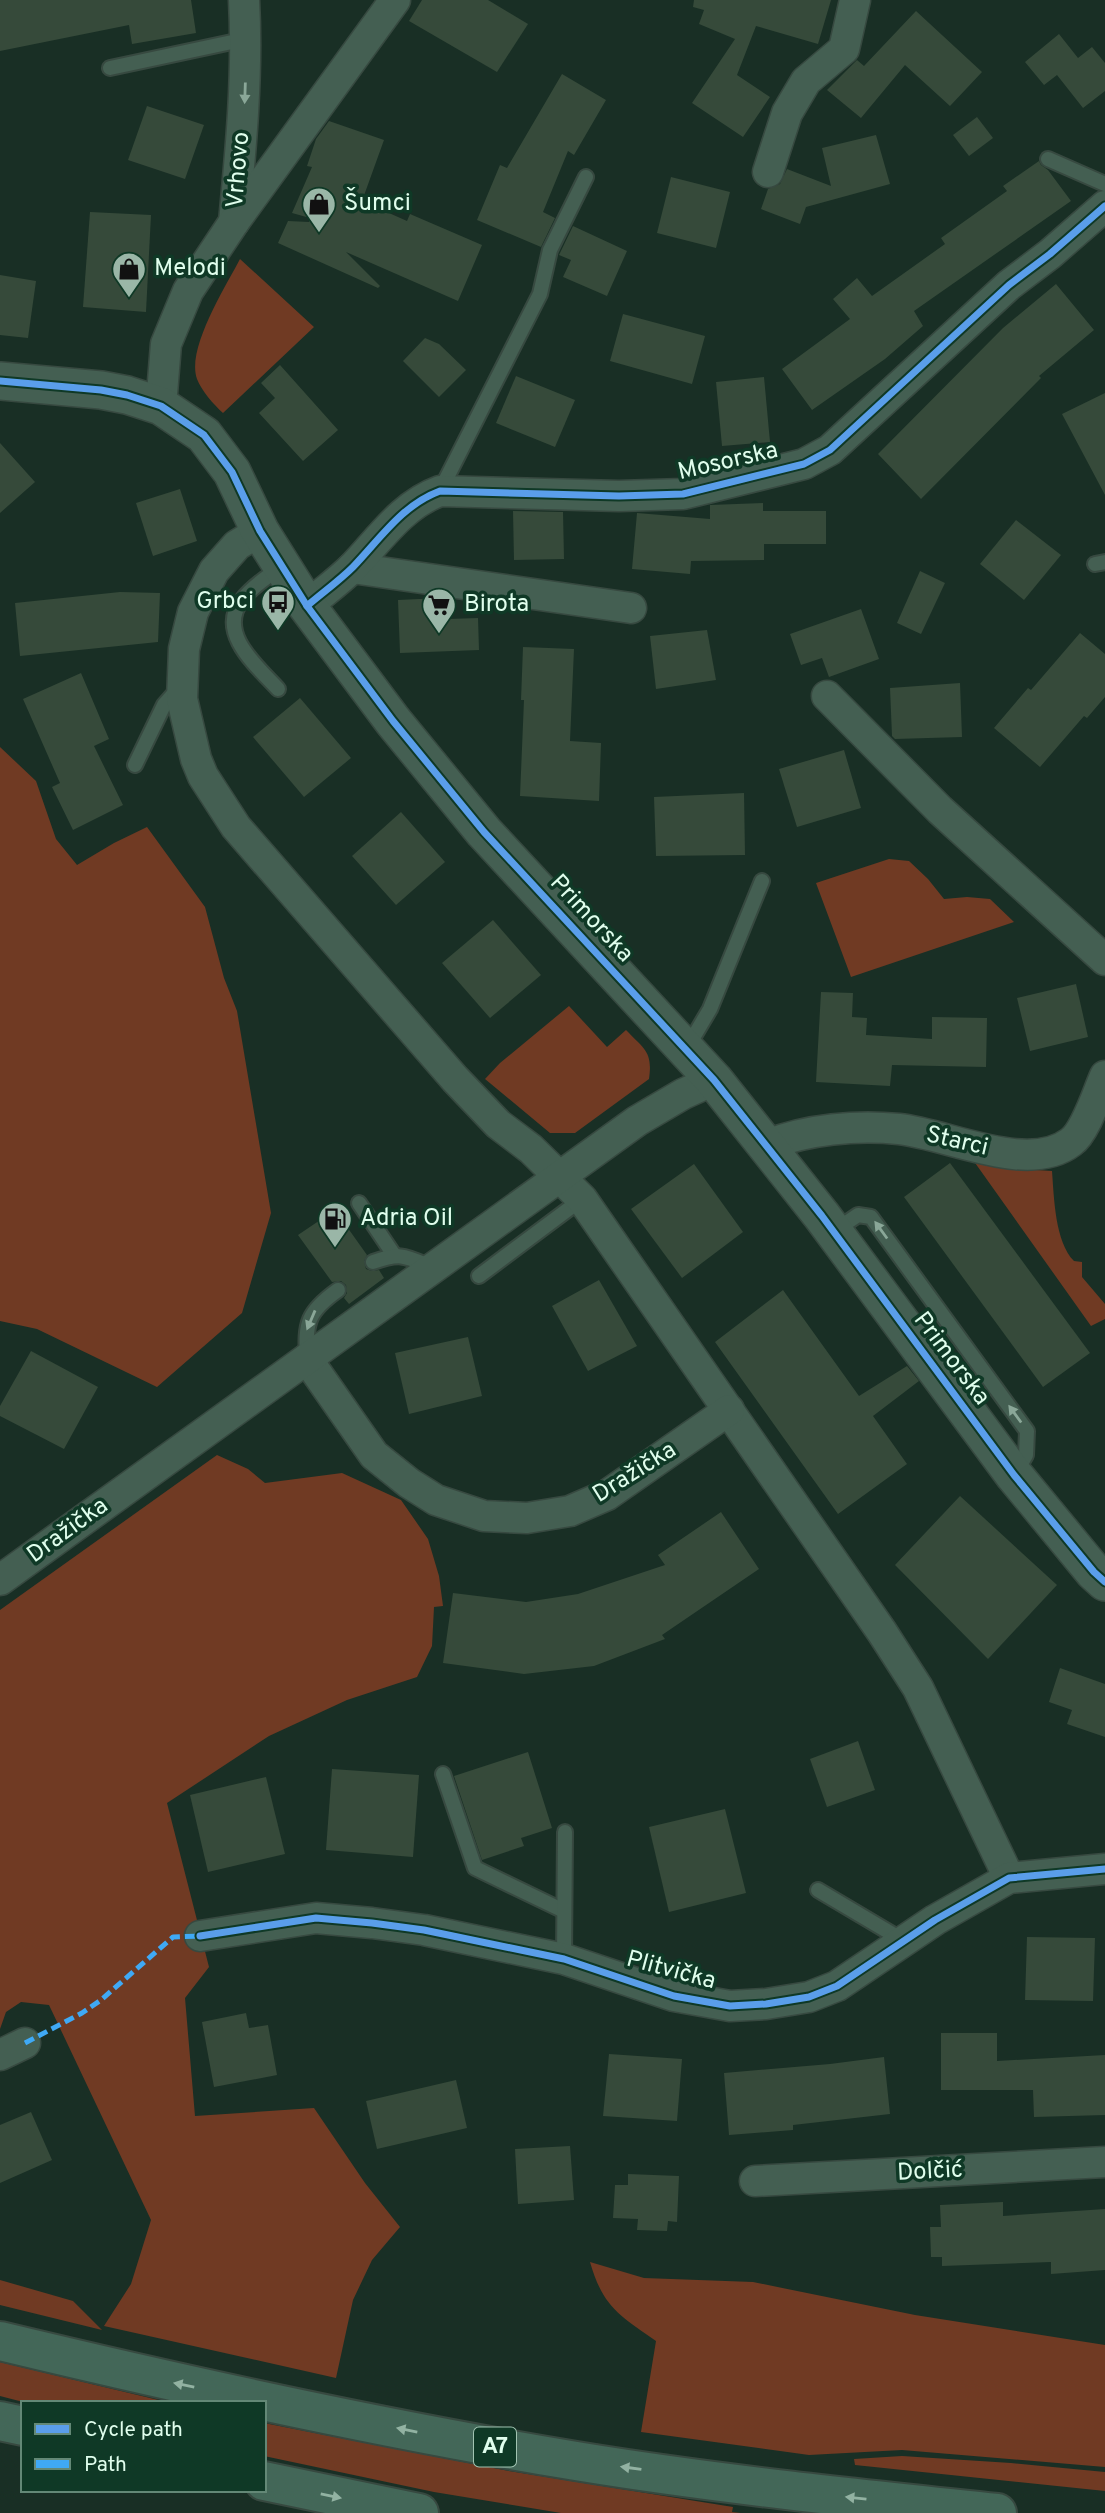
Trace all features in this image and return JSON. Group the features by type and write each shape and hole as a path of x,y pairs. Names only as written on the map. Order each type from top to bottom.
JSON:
{"highway":[{"name":"A7","path":"0,2341 264,2401"},
{"name":"A7","path":"266,2401 472,2443 579,2461 786,2490 997,2513"},
{"path":"0,2421 21,2426"},
{"path":"266,2482 419,2513"}],"street":[{"name":"Vrhovo","path":"161,406 166,344 188,291 234,222 244,117 244,0"},
{"path":"234,222 395,0"},
{"path":"768,172 787,113 806,81 844,49 855,0"},
{"name":"Mosorska","path":"440,491 619,496 683,494 804,464 830,450 1009,285 1050,254 1105,206"},
{"name":"Primorska","path":"0,381 101,390 127,395 161,406 204,435 232,472 260,531 306,606 393,721 484,832 686,1049 768,1145 1014,1475 1105,1582"},
{"path":"306,606 352,568 389,526 426,496 440,491"},
{"path":"260,531 237,545 214,571 193,612 184,649 182,699 199,768 236,827 455,1079 498,1124 531,1149 582,1199 918,1688 1009,1878"},
{"path":"352,568 631,608"},
{"path":"827,696 940,810 1105,960"},
{"name":"Starci","path":"768,1145 812,1132 862,1128 926,1133 1002,1152 1030,1155 1049,1152 1073,1141 1080,1133 1105,1076"},
{"name":"Dražička","path":"0,1580 636,1121 714,1080"},
{"name":"Dražička","path":"306,1359 374,1455 409,1483 436,1500 484,1516 527,1518 570,1511 607,1494 729,1410"},
{"name":"Plitvička","path":"200,1936 316,1918 424,1930 564,1959 674,1996 730,2006 766,2004 810,1997 838,1986 936,1920 1009,1878 1105,1868"},
{"name":"Dolčić","path":"755,2181 1105,2162"}],"lane":[{"path":"110,68 246,39"},
{"path":"1048,159 1105,184"},
{"path":"440,491 540,294 550,250 586,177"},
{"path":"278,690 239,645 234,631 236,614 243,598 281,566"},
{"path":"135,765 164,705 183,684"},
{"path":"686,1049 710,1009 762,881"},
{"path":"480,1276 582,1199"},
{"path":"359,1203 394,1255"},
{"path":"373,1262 394,1255 407,1256 433,1268"},
{"path":"306,1359 306,1332 312,1313 338,1290"},
{"path":"443,1774 475,1868 564,1911"},
{"path":"564,1959 565,1832"},
{"path":"818,1890 905,1941"}],"shaded area":[{"path":"240,259 314,327 223,413 201,388 195,366 197,351 209,318"},
{"path":"0,747 36,781 56,839 77,865 147,827 205,907 224,978 237,1011 271,1213 242,1313 157,1387 37,1329 0,1321"},
{"path":"889,859 909,861 944,899 990,899 1014,922 851,977 816,883"},
{"path":"569,1006 607,1047 626,1030 646,1051 650,1062 649,1079 575,1133 550,1133 485,1079 500,1063"},
{"path":"973,1160 1003,1168 1052,1171 1057,1219 1063,1243 1074,1261 1082,1262 1082,1277 1105,1304 1105,1319 1091,1326"},
{"path":"217,1455 248,1469 265,1483 342,1473 401,1500 428,1539 439,1576 443,1606 434,1607 432,1646 417,1677 347,1700 269,1736 167,1803 209,1967 185,1998 195,2116 314,2108 365,2183 400,2227 372,2260 353,2300 336,2378 104,2326 131,2284 151,2220 49,2005 21,2002 6,2012 0,2029 0,1610"},
{"path":"590,2262 644,2278 753,2282 915,2315 1105,2345 1105,2467 902,2450 809,2455 641,2432 656,2341 614,2309 601,2290"},
{"path":"0,2280 73,2301 102,2330 0,2305"},
{"path":"0,2362 163,2401 21,2401 0,2396"},
{"path":"266,2423 509,2471 733,2507 732,2512 741,2513 561,2513 434,2492 266,2456"},
{"path":"902,2456 1105,2472 1105,2491 855,2465 854,2459"}],"building":[{"path":"0,0 191,0 196,33 132,44 129,25 0,51"},
{"path":"422,0 488,0 528,24 497,72 409,21"},
{"path":"694,0 831,0 818,44 756,26 737,75 770,97 743,137 692,103 735,39 699,24 704,10 693,7"},
{"path":"916,11 982,72 950,106 905,65 861,118 827,90 857,60 864,66"},
{"path":"1059,34 1078,58 1092,47 1105,63 1105,91 1083,108 1057,75 1044,85 1025,62"},
{"path":"562,74 606,100 574,155 568,151 543,212 555,218 541,247 477,220 500,165 507,168"},
{"path":"147,106 204,125 185,179 128,160"},
{"path":"977,117 993,138 969,156 953,135"},
{"path":"329,121 384,140 362,201 407,221 410,214 482,245 458,301 346,252 380,286 378,288 278,243 288,221 309,222 310,218 292,213 312,167 307,166 316,139"},
{"path":"876,135 890,184 806,207 800,224 761,209 768,189 780,184 787,169 831,186 822,148"},
{"path":"1039,161 1071,201 914,311 923,326 885,359 812,410 782,369 850,319 833,299 857,278 872,296 945,244 941,238 1007,191 1003,186"},
{"path":"671,177 730,192 716,248 657,233"},
{"path":"90,212 151,215 146,312 83,307"},
{"path":"573,226 627,251 607,296 563,277 571,260 559,255"},
{"path":"0,275 36,281 28,338 0,335"},
{"path":"1056,284 1094,330 1039,376 1041,378 921,499 878,454 1003,328"},
{"path":"623,314 705,336 692,384 610,361"},
{"path":"425,338 439,344 466,370 439,397 403,361"},
{"path":"280,365 338,430 303,461 259,413 275,398 261,383"},
{"path":"516,376 575,400 555,447 496,423"},
{"path":"764,377 770,442 722,446 716,382"},
{"path":"1105,393 1105,495 1062,414"},
{"path":"0,443 35,482 0,513"},
{"path":"180,489 197,541 153,556 136,503"},
{"path":"763,503 763,511 826,511 826,544 764,544 764,560 691,561 690,574 632,569 637,513 710,519 710,505"},
{"path":"513,511 563,512 564,559 514,560"},
{"path":"1016,520 1061,555 1024,600 980,564"},
{"path":"920,571 945,583 921,634 897,623"},
{"path":"120,592 160,593 158,642 20,656 15,603"},
{"name":"Birota","path":"447,599 448,619 478,618 479,650 400,653 398,600"},
{"path":"861,609 879,659 829,677 822,658 801,665 790,634"},
{"path":"707,630 716,680 656,689 650,636"},
{"path":"1080,633 1105,654 1105,697 1087,718 1084,716 1040,767 994,728"},
{"path":"523,647 574,649 570,741 601,743 599,801 520,796"},
{"path":"81,673 109,739 94,746 123,805 73,830 52,787 60,783 23,699"},
{"path":"960,683 962,737 895,739 892,736 890,688"},
{"path":"300,698 351,758 304,797 253,737"},
{"path":"844,750 861,808 797,827 779,769"},
{"path":"744,793 745,855 656,856 654,797"},
{"path":"401,812 445,862 396,905 352,856"},
{"path":"493,920 541,975 490,1018 442,963"},
{"path":"1076,984 1088,1037 1030,1051 1017,998"},
{"path":"821,992 853,993 852,1017 867,1018 866,1035 932,1039 932,1017 987,1018 986,1067 892,1065 890,1086 816,1082"},
{"path":"950,1163 1090,1353 1043,1387 904,1197"},
{"path":"694,1164 743,1232 682,1278 631,1209"},
{"name":"Adria Oil","path":"335,1210 367,1255 364,1261 366,1269 379,1270 384,1278 349,1304 344,1298 347,1293 346,1285 341,1281 332,1282 298,1235"},
{"path":"599,1280 637,1346 588,1371 552,1306"},
{"path":"783,1290 859,1396 907,1366 919,1381 873,1416 907,1464 838,1514 715,1342"},
{"path":"468,1337 482,1396 409,1414 395,1353"},
{"path":"31,1351 98,1387 64,1449 0,1416 0,1406"},
{"path":"960,1496 1057,1585 988,1659 895,1565"},
{"path":"721,1512 759,1569 662,1635 665,1639 594,1666 524,1674 443,1663 453,1593 526,1602 578,1594 665,1565 658,1555"},
{"path":"1060,1668 1105,1684 1105,1737 1067,1724 1072,1710 1049,1702"},
{"path":"858,1741 875,1790 827,1807 810,1759"},
{"path":"528,1752 552,1828 521,1838 524,1846 482,1860 454,1776"},
{"path":"332,1769 419,1775 413,1857 326,1850"},
{"path":"266,1777 285,1854 208,1872 190,1795"},
{"path":"725,1809 746,1893 669,1912 649,1827"},
{"path":"1027,1937 1095,1938 1093,2001 1025,2000"},
{"path":"246,2013 249,2028 268,2025 277,2075 214,2087 202,2022"},
{"path":"941,2033 997,2033 997,2061 1105,2055 1105,2115 1034,2117 1033,2090 941,2090"},
{"path":"609,2054 682,2059 677,2121 603,2116"},
{"path":"884,2057 890,2114 793,2125 793,2130 729,2135 724,2073"},
{"path":"456,2080 467,2128 377,2149 366,2101"},
{"path":"31,2112 52,2160 0,2183 0,2125"},
{"path":"570,2146 574,2200 518,2204 515,2149"},
{"path":"628,2174 679,2176 677,2222 668,2221 667,2231 637,2230 638,2219 613,2218 615,2185 628,2185"},
{"path":"1003,2202 1003,2216 1105,2209 1105,2270 1051,2274 1051,2262 942,2266 942,2257 931,2257 930,2227 941,2227 940,2205"}],"marked path":[{"path":"25,2043 101,2000 173,1937 200,1936"}],"cycle path":[{"path":"307,606 353,567 403,514 426,497 440,491 619,496 683,494 804,464 830,450 1009,285 1050,254 1105,206"},
{"path":"0,381 101,390 127,395 161,406 204,435 232,472 260,531 307,606 393,721 484,832 714,1080 822,1216 1014,1475 1105,1582"},
{"path":"200,1936 316,1918 372,1923 424,1930 564,1959 674,1996 730,2006 766,2004 809,1997 837,1986 935,1920 1009,1878 1105,1869"}],"place":[{"name":"Šumci","path":"319,234"},
{"name":"Melodi","path":"129,299"},
{"name":"Grbci","path":"278,632"},
{"name":"Birota","path":"439,635"},
{"name":"Adria Oil","path":"335,1249"}]}
